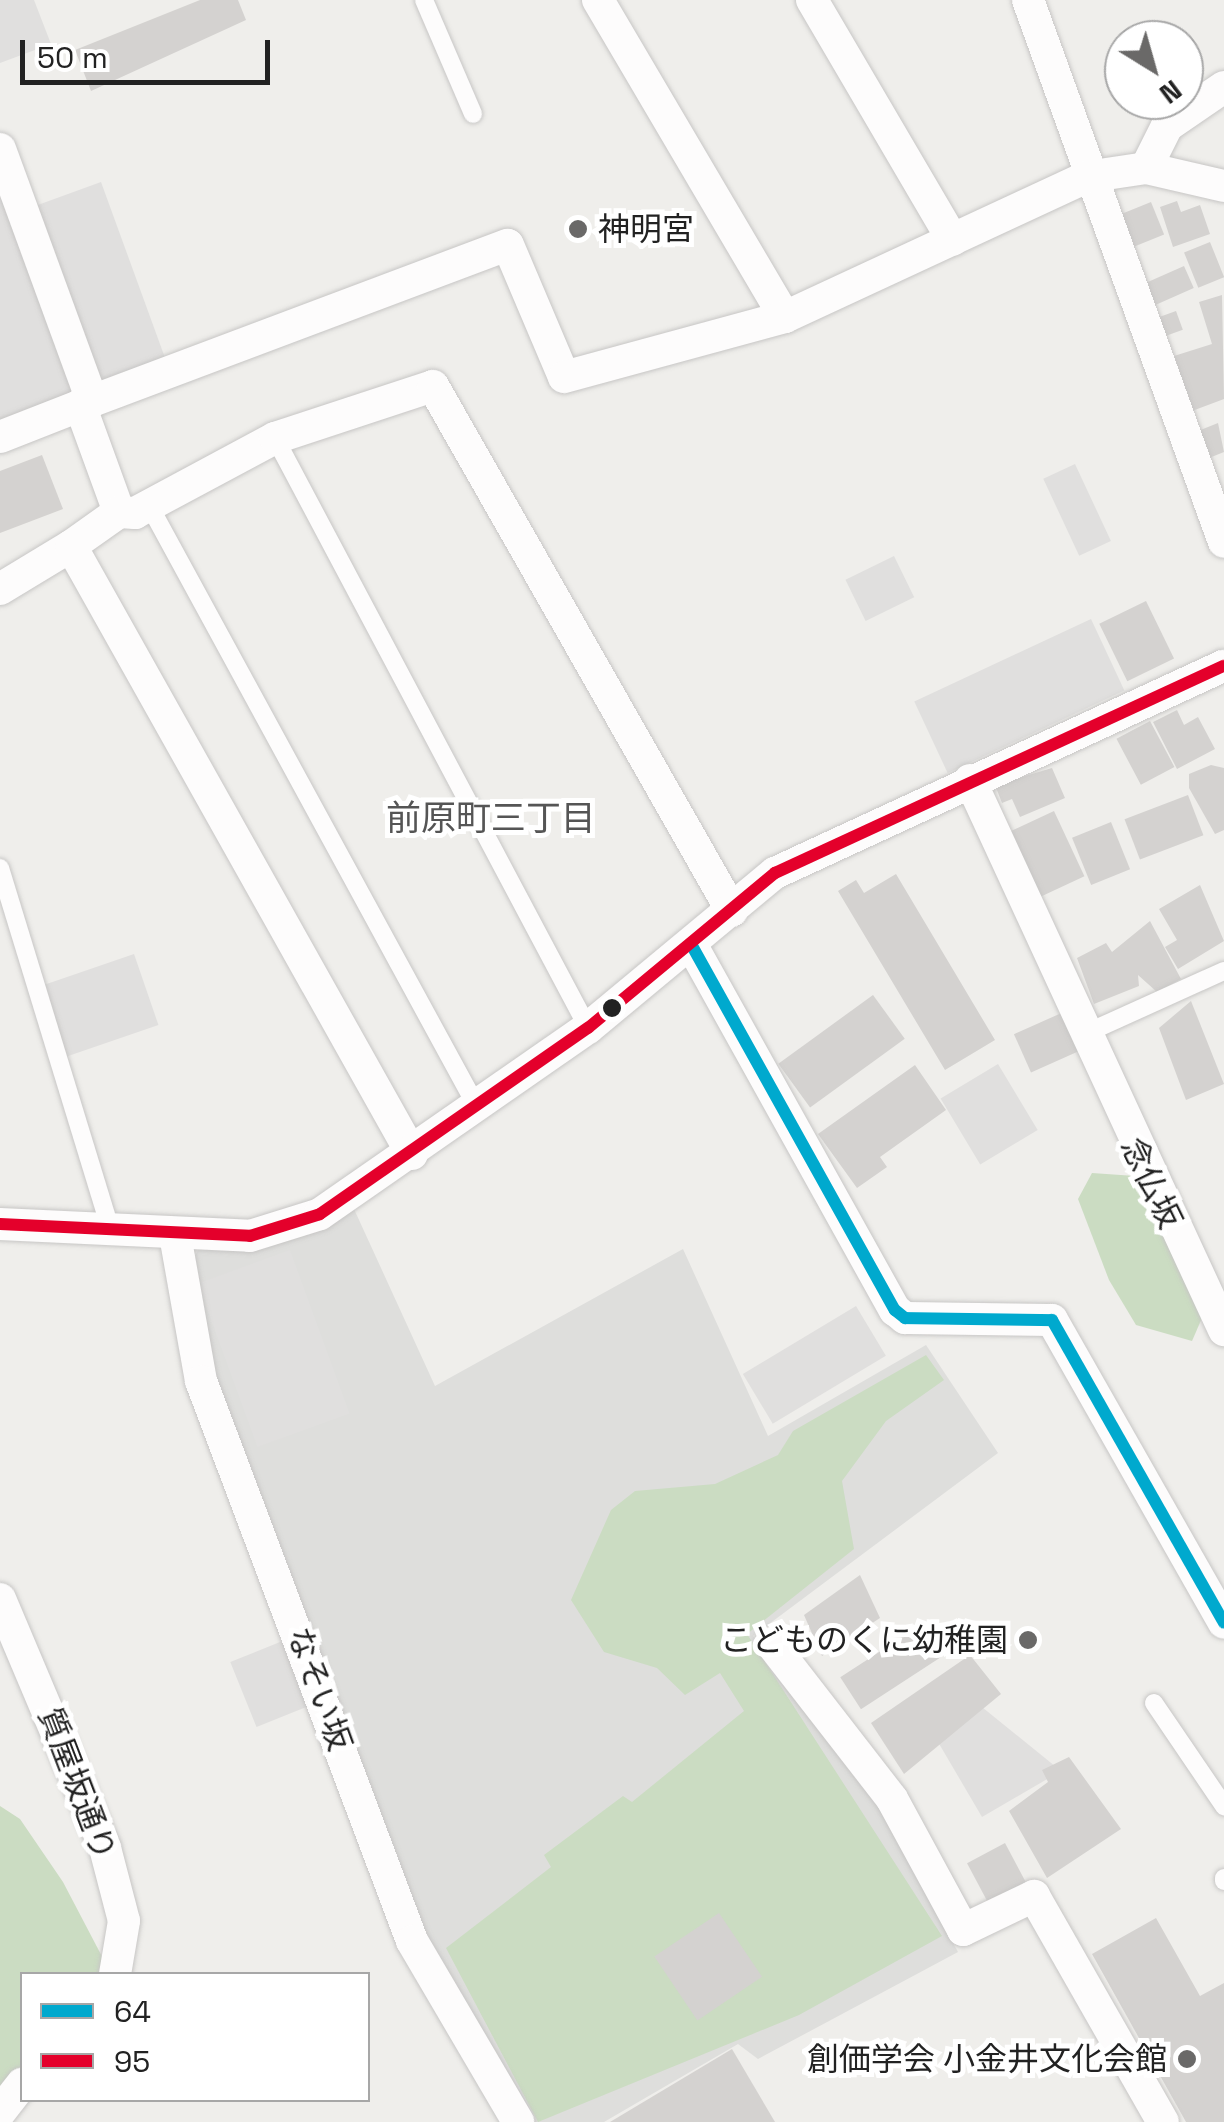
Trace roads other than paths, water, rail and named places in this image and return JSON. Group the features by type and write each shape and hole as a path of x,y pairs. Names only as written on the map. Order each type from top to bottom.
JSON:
{"street":[{"path":"598,0 784,316"},
{"path":"812,0 953,240"},
{"path":"1028,0 1086,177 1224,542"},
{"path":"1146,168 1168,126 1224,87"},
{"path":"0,149 86,403 134,508"},
{"path":"0,437 508,245 564,378 784,316 1086,177 1146,168 1224,186"},
{"path":"0,588 134,508 275,438 433,386 732,911"},
{"path":"71,546 412,1154"},
{"path":"0,1224 250,1236 320,1214 478,1109 588,1028 732,911 842,836 1224,666"},
{"name":"念仏坂","path":"970,780 1091,1031 1128,1139 1224,1330"},
{"path":"691,944 895,1310 906,1318 1052,1320 1224,1623"},
{"name":"なそい坂","path":"175,1235 201,1382 412,1941 518,2122"},
{"name":"質屋坂通り","path":"0,1599 105,1848 124,1920 115,1972"},
{"path":"772,1642 892,1799 963,1930 1034,1896 1162,2122"},
{"path":"0,2112 20,2087"}],"lane":[{"path":"424,0 473,114"},
{"path":"275,438 588,1028"},
{"path":"134,508 478,1109"},
{"path":"0,868 112,1232"},
{"path":"1091,1031 1224,971"},
{"path":"1154,1702 1224,1806"}],"place":[{"name":"神明宮","path":"578,229"},
{"name":"こどものくに幼稚園","path":"1028,1640"},
{"name":"創価学会 小金井文化会館","path":"1187,2059"}],"district":[{"name":"前原町三丁目","path":"491,818"}]}
